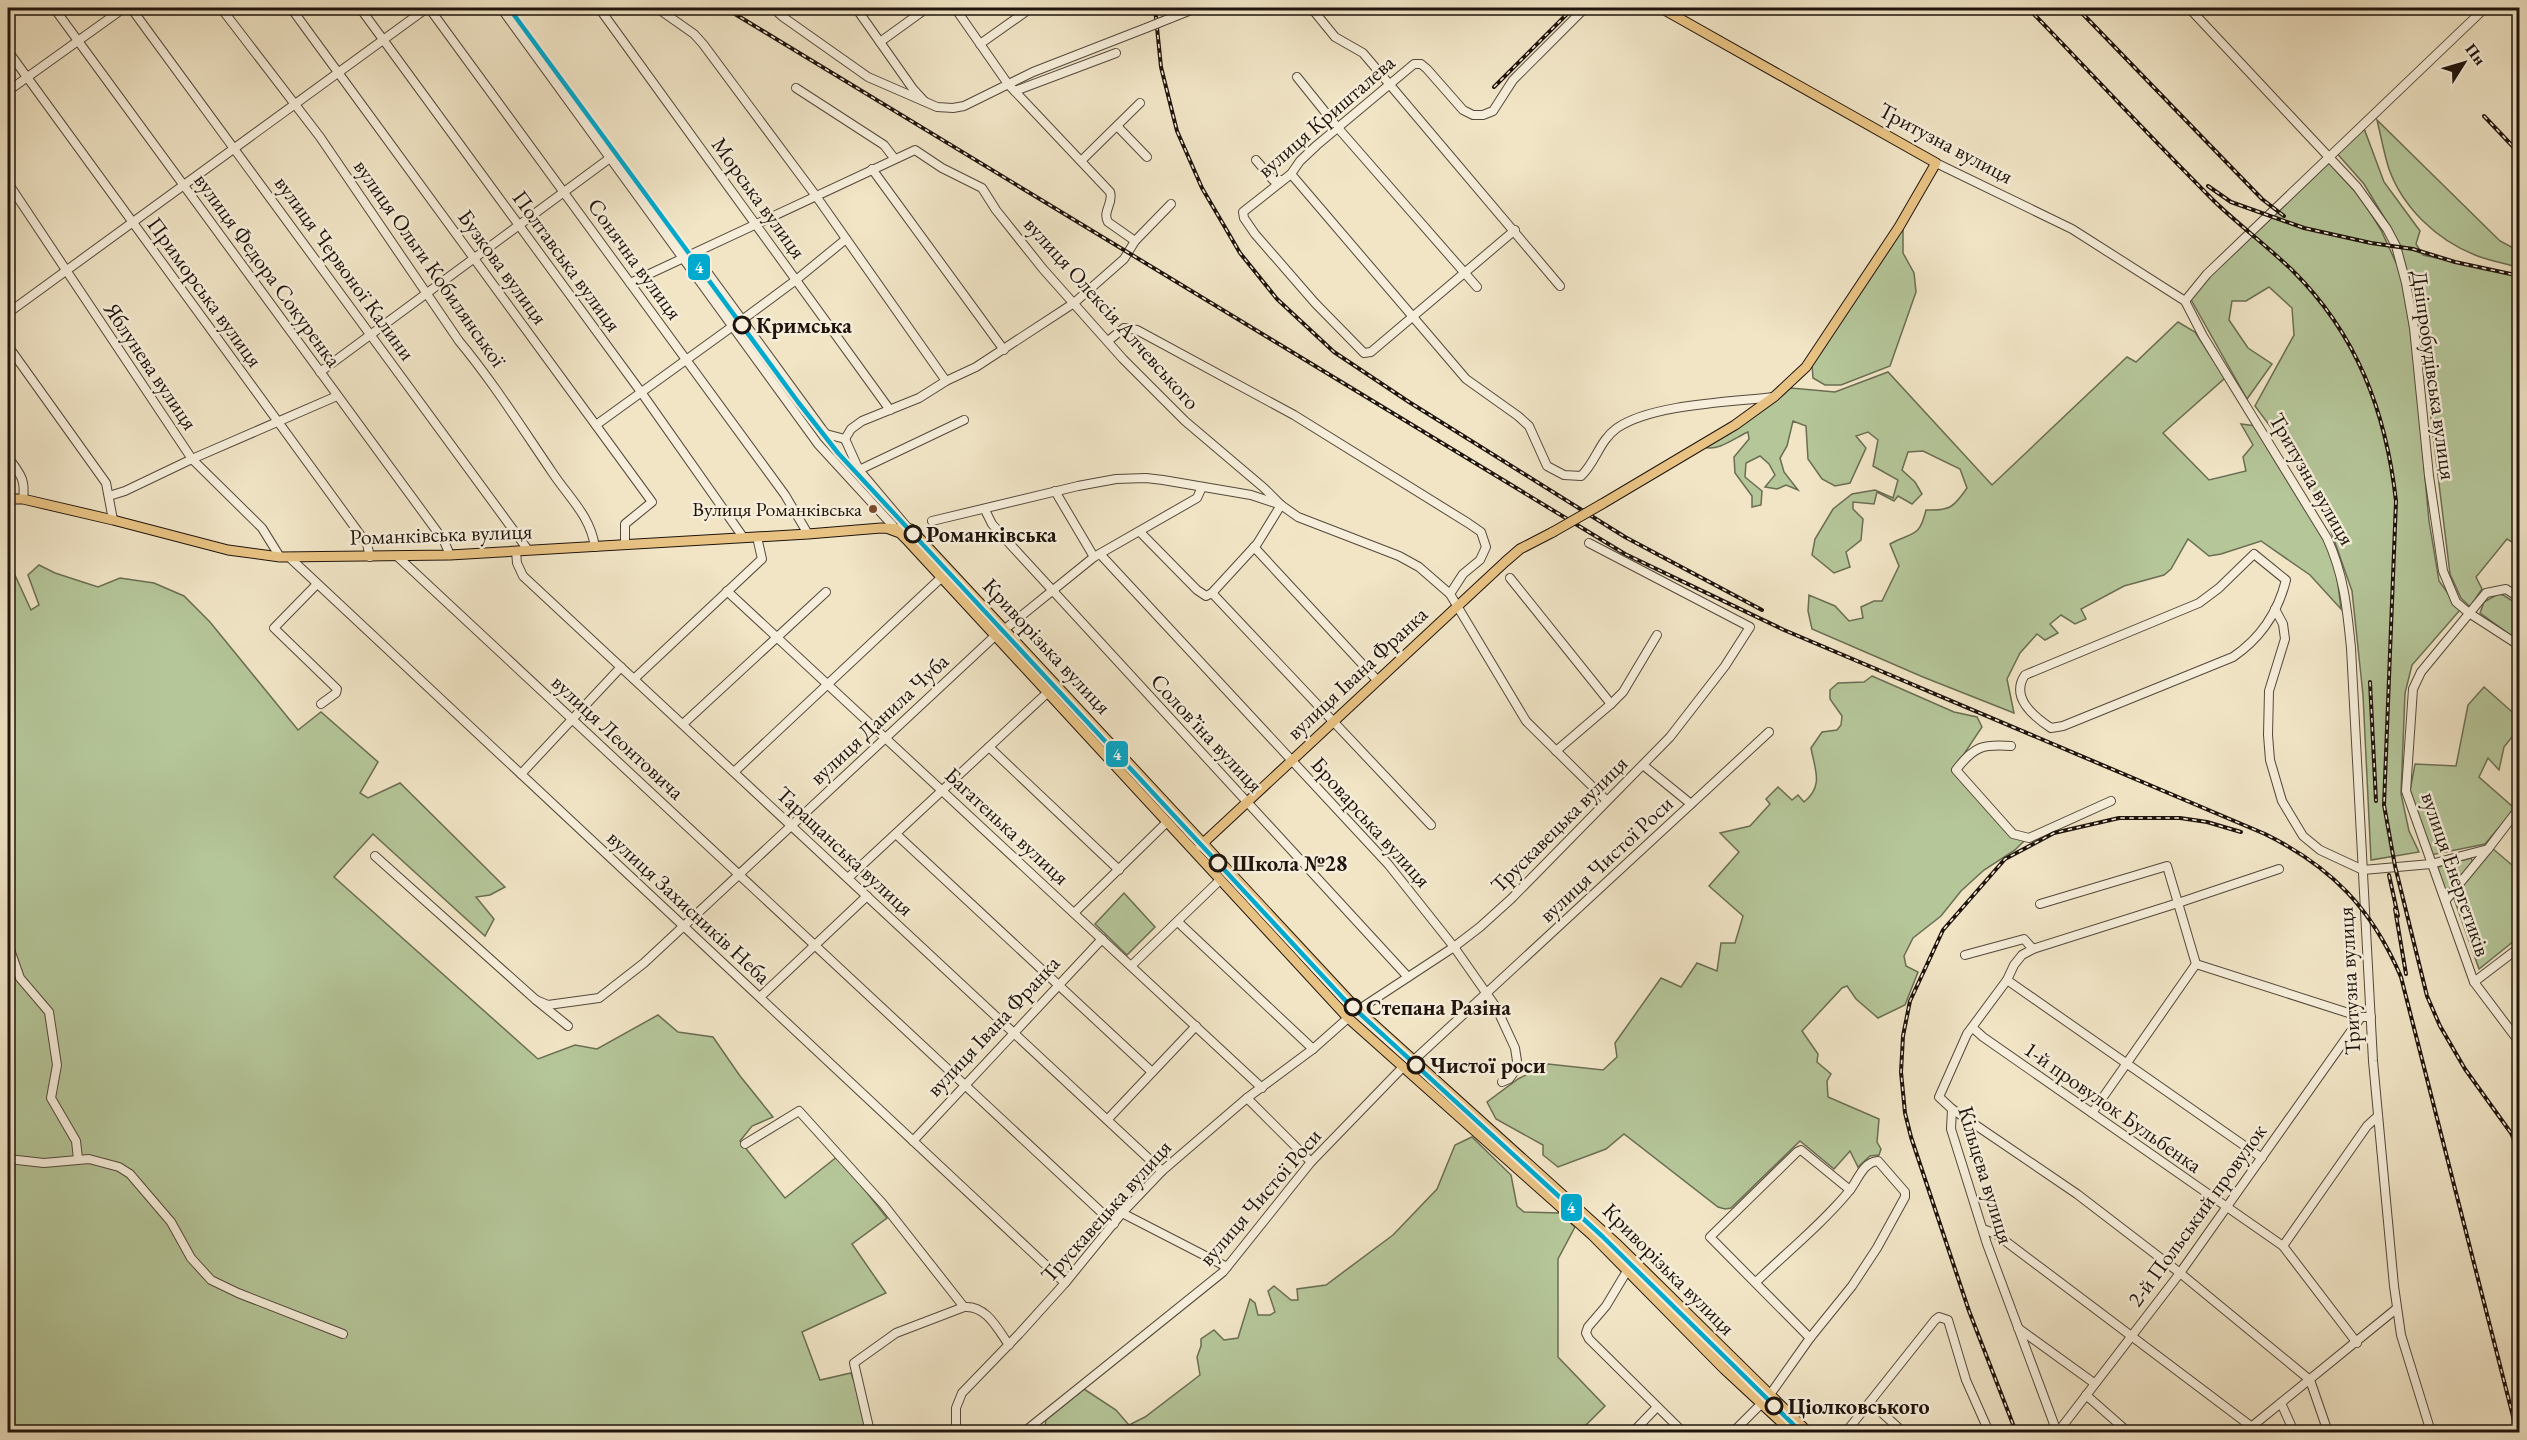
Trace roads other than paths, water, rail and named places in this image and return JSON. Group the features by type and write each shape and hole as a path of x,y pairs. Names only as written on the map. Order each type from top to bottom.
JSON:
{"main road":[{"name":"Тритузна вулиця","path":"1661,8 1936,163"},
{"name":"вулиця Івана Франка","path":"1194,852 1291,759 1520,549 1684,456 1775,396 1806,367 1899,227 1936,163"},
{"name":"Романківська вулиця","path":"8,499 23,499 113,519 228,550 284,557 450,555 881,528"},
{"name":"Криворізька вулиця","path":"881,528 915,532 1358,1010 1616,1243 1808,1432"},
{"name":"Криворізька вулиця","path":"900,529 1047,693 1348,1018 1593,1236 1761,1405 1792,1432"}],"street":[{"name":"вулиця Федора Сокуренка","path":"54,8 444,541 450,555"},
{"path":"8,91 124,8"},
{"name":"вулиця Червоної Калини","path":"131,8 528,550"},
{"name":"вулиця Ольги Кобилянської","path":"221,8 320,138 459,340 477,361 556,479 583,512 591,526 595,547"},
{"name":"Бузкова вулиця","path":"291,8 652,502 625,524 625,545"},
{"name":"Полтавська вулиця","path":"360,8 641,392 743,537"},
{"path":"8,313 428,8"},
{"name":"Сонячна вулиця","path":"428,8 565,191 785,495 808,534"},
{"name":"Криворізька вулиця","path":"501,8 818,444 900,529"},
{"name":"Морська вулиця","path":"599,8 890,410"},
{"path":"657,8 694,34 816,196 946,381"},
{"path":"773,8 868,77 937,107 964,106 1008,84 1196,8"},
{"path":"856,8 913,89 925,102"},
{"path":"880,42 927,8"},
{"path":"955,8 1008,84 1082,161 1111,195 1106,211 1108,222 1135,241"},
{"path":"980,44 1030,8"},
{"path":"1132,8 1138,8"},
{"name":"вулиця Кришталева","path":"1413,316 1371,352 1364,353 1315,303 1247,224 1243,212 1291,174 1300,161 1408,67 1421,64 1463,110 1473,115 1482,115 1492,111 1513,80 1585,8"},
{"name":"Дніпробудівська вулиця","path":"2189,8 2329,155 2369,202 2396,246 2406,283 2414,328 2429,476 2443,571 2456,602 2520,646"},
{"path":"2185,301 2207,274 2485,8"},
{"path":"1313,9 1335,37 1363,53 1560,286"},
{"name":"Приморська вулиця","path":"8,51 367,544 370,557"},
{"path":"1015,91 1116,53"},
{"path":"1297,77 1338,128 1477,287"},
{"path":"630,283 894,158 884,145 796,88"},
{"path":"1082,161 1140,104"},
{"path":"1117,126 1147,156"},
{"name":"вулиця Олексія Алчевського","path":"894,158 915,150 942,168 982,189 1043,269 1108,341 1185,422 1281,505"},
{"path":"320,372 610,158"},
{"path":"1256,160 1264,172 1274,180 1281,180"},
{"name":"Тритузна вулиця","path":"1936,163 2072,229 2185,301 2203,336 2327,538 2339,564 2346,600 2351,648 2371,1017 2396,1309 2408,1362 2430,1432"},
{"path":"872,169 1004,350"},
{"path":"1291,174 1466,379 1529,426 1547,466 1554,471 1576,477 1584,474 1607,436 1632,421 1668,410 1775,396"},
{"name":"Яблунева вулиця","path":"8,183 192,459 262,528 284,557"},
{"path":"900,529 859,470 845,439 846,434 856,425 919,398 946,381 976,367 1074,303 1124,259 1135,241 1171,204"},
{"path":"1413,316 1515,230"},
{"path":"742,320 846,239"},
{"path":"694,254 826,434 845,439"},
{"path":"596,425 733,326"},
{"path":"1108,341 1124,328 1137,330 1294,415 1481,532 1486,547 1484,555 1463,574 1450,594"},
{"path":"8,346 106,483 113,519"},
{"path":"109,496 125,491 192,459 337,396"},
{"path":"859,470 964,420"},
{"path":"8,457 23,479 25,486 23,499"},
{"path":"932,521 985,510 1055,491 1116,479 1146,478 1251,495 1281,505 1298,517 1399,556 1419,567 1450,594 1526,721 1606,800"},
{"path":"1005,629 1097,556 1197,498 1202,488"},
{"name":"Броварська вулиця","path":"1055,491 1097,556 1388,864 1454,946 1487,993 1515,1048 1517,1061 1515,1071 1509,1079 1502,1082"},
{"path":"1140,532 1197,590 1206,596 1212,593 1254,547 1281,505"},
{"name":"Соловʼїна вулиця","path":"985,510 992,524 1408,977"},
{"path":"634,679 762,560 758,537"},
{"name":"Трускавецька вулиця","path":"1358,1010 1454,946 1480,927 1510,899 1670,737 1725,666 1750,627 1589,543"},
{"path":"1254,547 1377,680"},
{"name":"Таращанська вулиця","path":"516,551 517,563 523,576 1162,1171"},
{"path":"2254,554 2286,580 2275,609 2268,625 2245,649 2215,666 2063,726 2051,728 2040,720 2022,700 2019,692 2020,682 2025,675 2199,603 2219,588 2254,554"},
{"name":"вулиця Леонтовича","path":"397,556 1114,1224"},
{"name":"вулиця Захисників Неба","path":"284,557 317,584 1065,1283"},
{"path":"734,772 942,578"},
{"path":"1510,578 1611,704"},
{"path":"317,584 274,628 337,688 336,693 321,704"},
{"name":"вулиця Енергетиків","path":"2520,598 2506,589 2486,593 2421,672 2414,689 2406,791 2474,982 2520,1043"},
{"name":"Багатенька вулиця","path":"727,591 1263,1088"},
{"path":"682,724 826,592"},
{"path":"1212,593 1431,825"},
{"path":"2275,609 2283,624 2285,639 2270,692 2268,735 2270,760 2282,801 2303,836 2320,850 2363,870 2431,864 2488,849"},
{"path":"2268,625 2277,626 2285,639"},
{"path":"1556,751 1623,692 1657,634"},
{"name":"вулиця Данила Чуба","path":"536,1000 548,1005 599,998 644,963 996,635"},
{"path":"521,774 621,667"},
{"path":"848,878 1047,693"},
{"name":"вулиця Чистої Роси","path":"1414,1060 1769,732"},
{"path":"2011,746 1990,744 1980,747 1967,756 1956,770 2017,837 2029,838 2111,801"},
{"path":"989,747 1119,870"},
{"path":"1643,765 1691,804"},
{"path":"2446,900 2520,807"},
{"path":"1074,913 1167,822"},
{"path":"896,834 1152,1072"},
{"path":"375,856 568,1026"},
{"path":"2040,904 2167,866 2196,964"},
{"name":"Кільцева вулиця","path":"2058,1432 1983,1229 1951,1130 1952,1109 1939,1096 1962,1043 2022,955 2033,949 2279,869"},
{"path":"1131,966 1220,880"},
{"path":"760,997 867,896"},
{"path":"1178,922 1313,1048"},
{"name":"вулиця Івана Франка","path":"913,1141 1102,939"},
{"path":"1965,955 2024,939 2033,949"},
{"path":"8,945 20,978 49,1012 57,1065 51,1098 76,1141 78,1158"},
{"path":"2474,982 2520,947"},
{"path":"2196,964 2361,1017 2371,1017"},
{"path":"2092,1113 2196,964"},
{"path":"2007,980 2262,1158"},
{"name":"2-й Польський провулок","path":"2058,1432 2180,1273 2361,1017"},
{"name":"Трускавецька вулиця","path":"956,1432 956,1408 962,1393 1065,1283 1122,1213 1162,1171 1247,1098 1263,1088 1348,1018"},
{"path":"1108,1119 1196,1026"},
{"name":"1-й провулок Бульбенка","path":"1973,1028 2283,1246 2357,1343"},
{"name":"вулиця Чистої Роси","path":"1024,1432 1227,1267 1311,1162 1403,1068"},
{"path":"1247,1098 1311,1162"},
{"path":"1952,1109 2077,1194 2180,1273 2310,1380 2328,1432"},
{"path":"745,1144 799,1111 883,1204 964,1307"},
{"path":"2283,1246 2367,1126 2378,1116"},
{"path":"1952,1124 1965,1119"},
{"path":"1810,1338 1710,1237 1802,1150 1850,1190"},
{"path":"8,1159 57,1163 78,1158 106,1162 130,1174 171,1222 191,1258 211,1280 238,1293 343,1334"},
{"path":"1733,1432 1769,1396 1865,1267 1899,1208 1905,1192 1878,1161 1873,1161 1862,1170 1850,1190 1756,1282"},
{"path":"1122,1213 1227,1267"},
{"path":"1983,1229 1996,1234 2132,1335 2248,1430 2396,1309"},
{"path":"1627,1271 1606,1306 1588,1326 1586,1333 1589,1339 1683,1432"},
{"path":"870,1432 854,1363 896,1333 964,1307 975,1306 985,1312 1009,1345"},
{"path":"1846,1432 1935,1320 1945,1317 1952,1328 1966,1380 1989,1432"},
{"path":"2018,1328 2094,1383"},
{"path":"2086,1395 2128,1432"},
{"path":"1870,1402 1903,1432"},
{"path":"2281,1403 2294,1432"},
{"path":"1633,1432 1657,1407"}],"railway":[{"path":"725,8 1625,554 1784,630 2265,834 2289,847 2330,876 2363,911 2390,953 2401,977 2517,1432"},
{"path":"1155,8 1161,67 1177,131 1202,188 1240,253 1277,299 1334,352 1409,402 1625,537 1762,610"},
{"path":"1494,87 1573,8"},
{"path":"2028,8 2214,201 2292,270 2315,295 2351,348 2365,376 2385,436 2396,501 2384,805 2395,866 2427,996 2440,1026 2465,1069 2511,1133 2520,1153"},
{"path":"2077,8 2262,199 2284,216"},
{"path":"2484,116 2520,154"},
{"path":"2208,186 2231,202 2304,228 2371,243 2413,249 2455,262 2520,276"},
{"path":"2370,682 2376,801"},
{"path":"2016,1432 1969,1311 1905,1113 1901,1072 1903,1036 1910,1001 1943,930 2005,859 2054,833 2119,818 2180,818 2207,822 2241,832"},
{"path":"2389,875 2398,916"},
{"path":"2395,909 2406,974"}],"place":[{"name":"Кримська","path":"742,325"},
{"name":"Вулиця Романківська","path":"873,509"},
{"name":"Романківська","path":"913,534"},
{"name":"Школа №28","path":"1218,863"},
{"name":"Степана Разіна","path":"1353,1007"},
{"name":"Чистої роси","path":"1416,1065"},
{"name":"Ціолковського","path":"1774,1406"}]}
